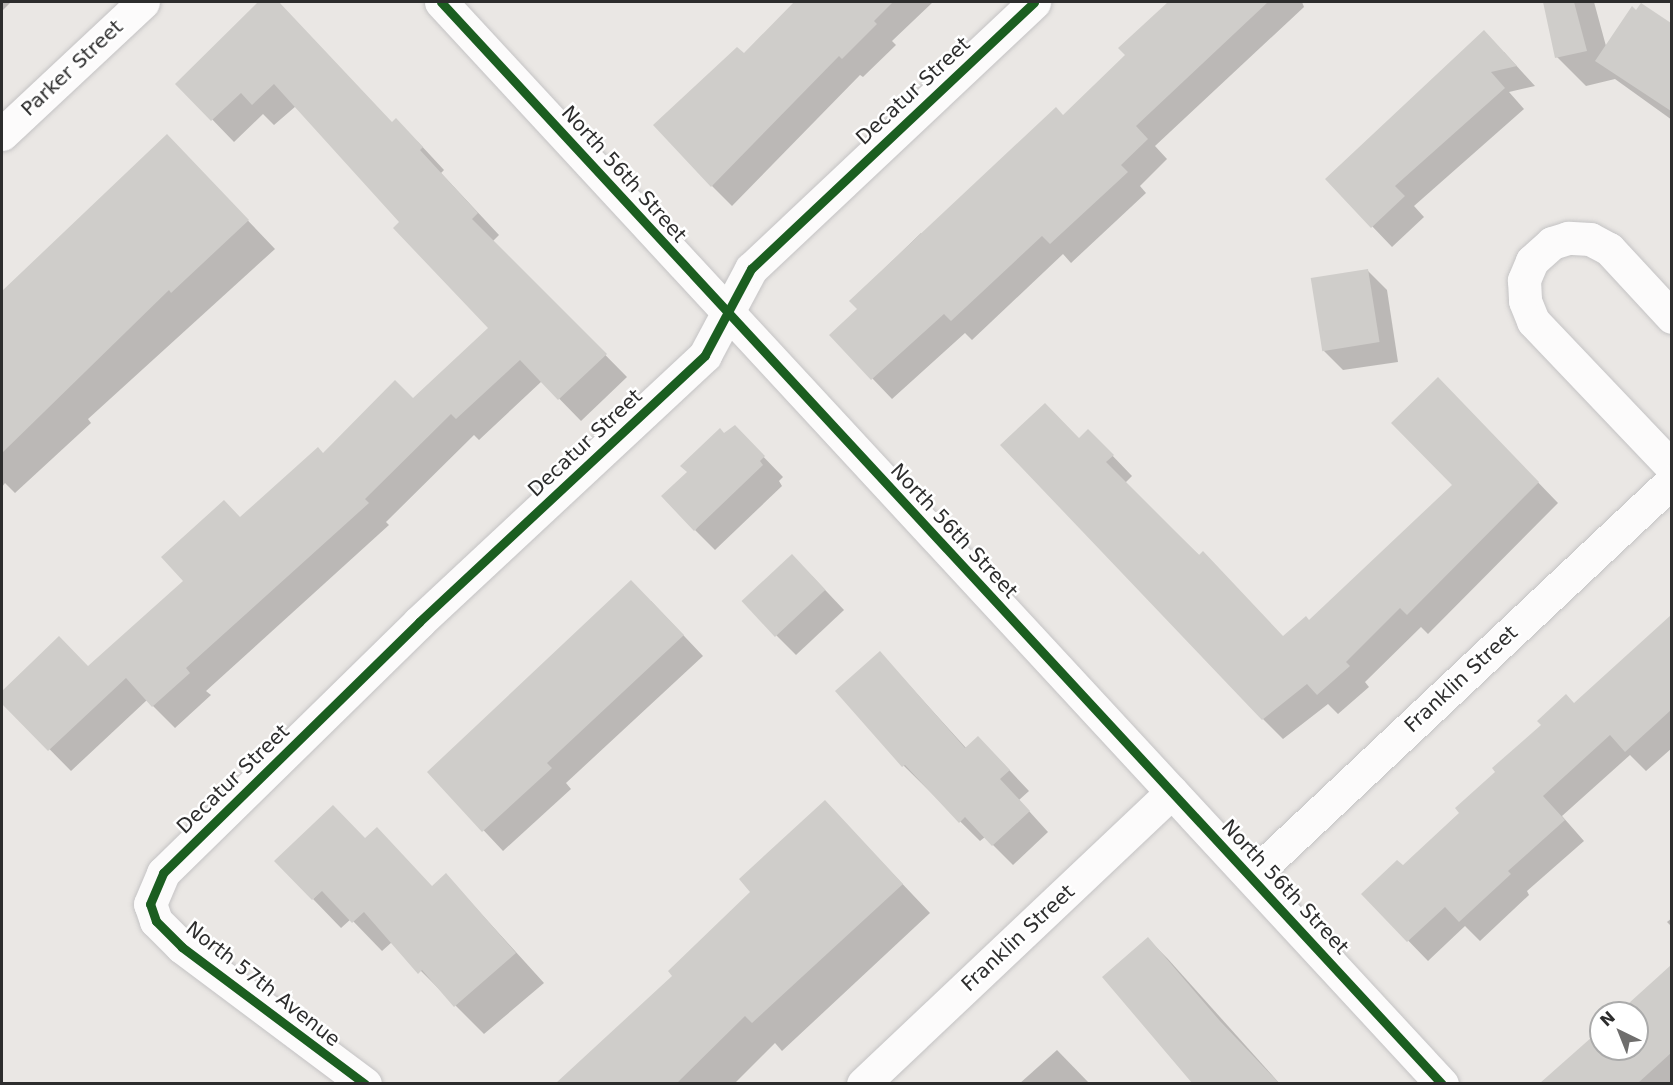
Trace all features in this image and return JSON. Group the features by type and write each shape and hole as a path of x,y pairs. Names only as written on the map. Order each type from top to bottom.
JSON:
{"street":[{"name":"Parker Street","path":"2,134 143,2"},
{"name":"North 56th Street","path":"441,2 1442,1083"},
{"name":"Decatur Street","path":"150,904 164,873 172,864 419,622 705,356 751,269 1034,2"},
{"path":"1671,317 1609,249 1590,239 1568,238 1552,243 1532,261 1524,280 1525,302 1533,321 1671,467"},
{"name":"Franklin Street","path":"1251,877 1671,481"},
{"name":"Franklin Street","path":"863,1083 1172,792"},
{"name":"North 57th Avenue","path":"150,904 156,921 183,948 364,1083"}],"building":[{"path":"258,2 279,2 392,122 396,118 423,147 420,150 478,213 472,219 607,354 558,400 520,360 456,419 451,414 365,499 369,503 186,668 190,673 152,707 126,678 48,751 2,704 2,691 59,636 88,666 183,581 161,557 224,500 240,517 318,447 323,453 395,380 413,398 488,328 393,228 399,222 274,84 252,105 241,93 211,121 175,84"},
{"path":"794,2 893,2 874,21 877,24 842,59 839,56 711,187 653,125 737,47 744,53"},
{"path":"1168,2 1268,2 1136,126 1148,139 1121,165 1128,172 1050,244 1042,236 951,321 944,314 871,380 829,335 857,309 849,301 1056,107 1063,115 1125,55 1118,48"},
{"path":"1543,2 1574,2 1587,51 1555,58"},
{"path":"1641,3 1671,23 1671,111 1595,61 1632,6 1636,10"},
{"path":"1484,30 1517,66 1491,72 1505,88 1395,186 1405,196 1371,228 1325,179"},
{"path":"167,134 249,220 171,293 169,290 2,453 2,291"},
{"path":"1368,269 1380,342 1322,351 1311,278"},
{"path":"1438,377 1539,482 1407,615 1400,608 1346,662 1350,666 1317,695 1307,684 1262,720 1000,445 1045,403 1079,438 1088,429 1114,455 1106,462 1199,555 1203,551 1283,636 1306,616 1309,620 1452,485 1391,423"},
{"path":"735,425 765,456 760,461 763,465 694,531 661,496 687,472 680,466 720,428 724,433"},
{"path":"792,554 825,590 775,637 742,601"},
{"path":"631,580 684,635 547,763 552,768 482,832 427,772"},
{"path":"1671,615 1671,710 1625,752 1610,735 1543,796 1565,820 1508,871 1511,874 1459,922 1445,907 1407,942 1361,894 1397,860 1403,865 1459,813 1455,808 1495,772 1492,768 1541,725 1537,721 1566,694 1574,703"},
{"path":"880,651 965,748 978,736 1010,770 1000,779 1030,811 992,846 965,817 959,823 905,765 902,767 835,691"},
{"path":"825,800 903,884 752,1023 745,1016 677,1083 556,1083 672,976 668,971 750,892 739,879"},
{"path":"333,805 365,838 377,827 432,886 446,873 516,953 454,1007 422,970 418,974 364,912 352,923 322,891 312,900 274,861"},
{"path":"1148,937 1220,1021 1279,1083 1192,1083 1102,977"},
{"path":"1671,965 1671,1053 1638,1083 1540,1083 1589,1040 1589,1061 1649,1061 1649,1001 1631,1001"}],"cycle path":[{"path":"441,2 1442,1084"},
{"path":"365,1084 182,947 156,921 150,904 163,873 419,622 705,355 751,269 1034,2"}]}
